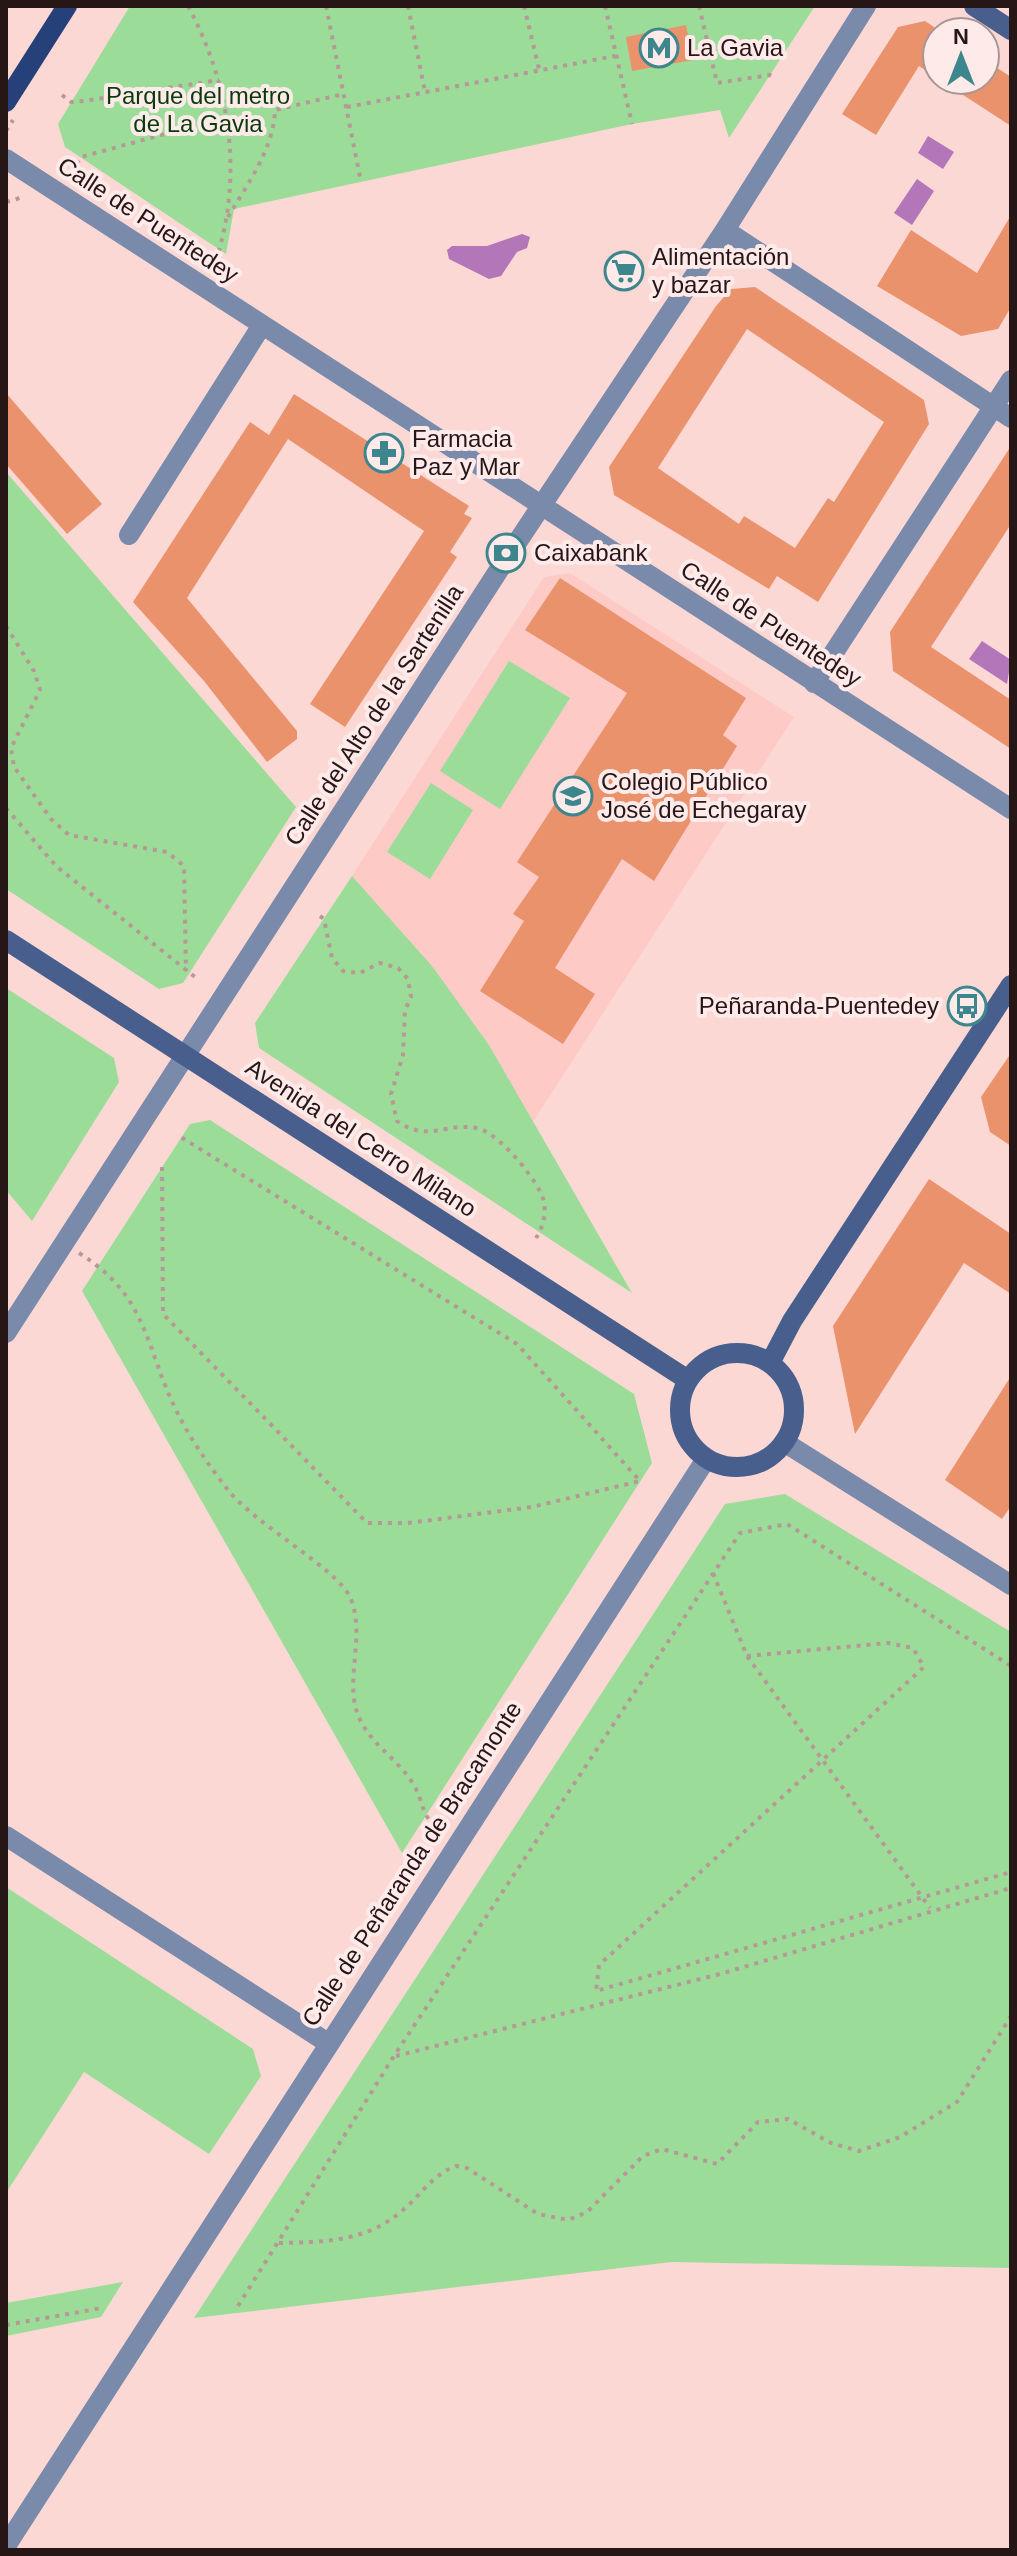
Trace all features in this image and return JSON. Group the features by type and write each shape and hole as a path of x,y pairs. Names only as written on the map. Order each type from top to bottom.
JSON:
{"main road":[{"path":"6,102 67,6"},
{"path":"974,6 1011,30"},
{"name":"Avenida del Cerro Milano","path":"6,940 688,1380"},
{"path":"770,1363 792,1321 1011,985"},
{"path":"734,1352 753,1355 770,1363 781,1373 793,1399 791,1428 784,1442 772,1456 755,1465 721,1466 706,1459 692,1447 683,1429 680,1404 688,1380 700,1366 716,1356 734,1352"}],"street":[{"name":"Calle del Alto de la Sartenilla","path":"6,1333 504,562 725,230 866,6"},
{"name":"Calle de Puentedey","path":"6,159 1011,809"},
{"path":"725,230 1002,412"},
{"path":"129,535 262,325"},
{"path":"814,683 1002,412 1011,380"},
{"path":"784,1442 1011,1585"},
{"name":"Calle de Peñaranda de Bracamonte","path":"6,2546 455,1844 706,1459"},
{"path":"6,1836 328,2043"}],"path":[{"path":"188,6 209,47 227,117 232,183 218,254"},
{"path":"326,6 361,182"},
{"path":"408,6 425,92"},
{"path":"524,6 539,69"},
{"path":"605,6 632,124"},
{"path":"699,6 717,83 770,75 776,78"},
{"path":"347,107 615,56"},
{"path":"62,95 71,102 84,101 219,80"},
{"path":"227,219 265,148 274,127 275,110 344,94"},
{"path":"77,164 81,157 227,117"},
{"path":"6,202 20,198"},
{"path":"6,626 34,671 40,690 11,748 14,767 51,819 69,835 167,852 184,866 186,971"},
{"path":"6,808 56,866 195,977"},
{"path":"320,916 324,919 332,958 343,971 360,973 380,963 398,968 408,979 411,997 405,1010 403,1055 391,1094 397,1121 410,1130 432,1133 461,1126 481,1129 502,1139 544,1199 545,1217 536,1238"},
{"path":"162,1167 163,1314 367,1523 408,1523 532,1507 640,1481 517,1344 179,1136"},
{"path":"64,1244 98,1265 128,1296 146,1326 159,1371 179,1415 229,1491 261,1524 342,1584 351,1599 355,1619 354,1697 358,1720 370,1738 409,1777 418,1792 425,1818 455,1844"},
{"path":"238,2306 394,2056 740,1533 787,1524 1011,1666"},
{"path":"713,1573 747,1656 931,1909"},
{"path":"747,1656 888,1643 913,1648 924,1667 599,1965 596,1991 1011,1872"},
{"path":"394,2056 720,1974 931,1909 1011,1888"},
{"path":"279,2243 345,2241 402,2212 434,2179 456,2166 467,2168 538,2214 568,2220 587,2212 643,2156 662,2149 717,2164 758,2122 788,2119 831,2143 859,2151 900,2137 957,2102 1011,2016"},
{"path":"6,2325 102,2308"}],"shaded area":[{"path":"928,136 954,152 943,169 918,153"},
{"path":"917,179 934,191 912,225 894,213"},
{"path":"522,234 530,237 527,248 517,252 501,276 489,279 449,259 447,250 452,246 487,246"},
{"name":"Colegio Público José de Echegaray","path":"570,573 794,717 533,1122 489,1045 432,966 352,876 544,577"},
{"path":"982,641 1011,660 1007,684 969,659"}],"green space":[{"name":"Parque del metro de La Gavia","path":"130,6 815,6 729,138 720,110 632,124 234,209 226,254 65,147 58,124"},
{"path":"6,472 296,807 183,983 159,989 6,889"},
{"path":"509,661 570,698 500,809 440,771"},
{"path":"431,783 473,810 430,879 387,852"},
{"path":"352,876 432,966 489,1045 632,1293 259,1048 255,1023"},
{"path":"6,988 114,1058 119,1082 32,1221 6,1190"},
{"path":"210,1120 634,1394 652,1463 402,1853 82,1291 190,1124"},
{"path":"785,1494 1011,1632 1011,2268 671,2262 194,2318 725,1504"},
{"path":"6,1887 253,2049 261,2076 209,2154 84,2072 6,2193"},
{"path":"123,2282 101,2317 6,2336 6,2303"}],"building":[{"path":"921,22 921,67 919,66 876,135 842,114 898,27"},
{"name":"La Gavia","path":"686,25 693,60 632,71 626,37"},
{"path":"1001,70 1011,77 1011,126 965,96 1001,96"},
{"path":"1011,215 1011,307 998,329 961,336 877,286 911,230 977,273"},
{"path":"755,287 924,400 929,424 818,602 777,576 769,589 614,495 609,467 716,306 731,289","holes":["747,329 884,422 834,502 828,498 795,548 744,516 739,524 658,468"]},
{"path":"6,393 102,504 67,534 6,464"},
{"path":"294,394 469,506 464,514 472,518 450,552 457,557 345,727 310,704 424,531 288,439 187,598 297,731 297,739 267,762 204,681 133,602 250,422 269,435"},
{"path":"1011,446 1011,524 931,647 1011,700 1011,749 893,671 890,632"},
{"path":"560,578 746,698 723,735 737,746 654,881 622,859 555,968 595,994 563,1044 480,991 524,921 513,914 539,877 517,862 627,693 525,630"},
{"path":"1011,1053 1011,1146 990,1132 981,1097"},
{"path":"929,1179 1011,1234 1011,1294 964,1263 855,1434 833,1326"},
{"path":"1011,1376 1011,1506 1002,1519 945,1480"}],"place":[{"name":"La Gavia","path":"659,48"},
{"name":"Alimentación y bazar","path":"624,271"},
{"name":"Farmacia Paz y Mar","path":"384,453"},
{"name":"Caixabank","path":"506,553"},
{"name":"Colegio Público José de Echegaray","path":"573,796"},
{"name":"Peñaranda-Puentedey","path":"967,1006"}]}
